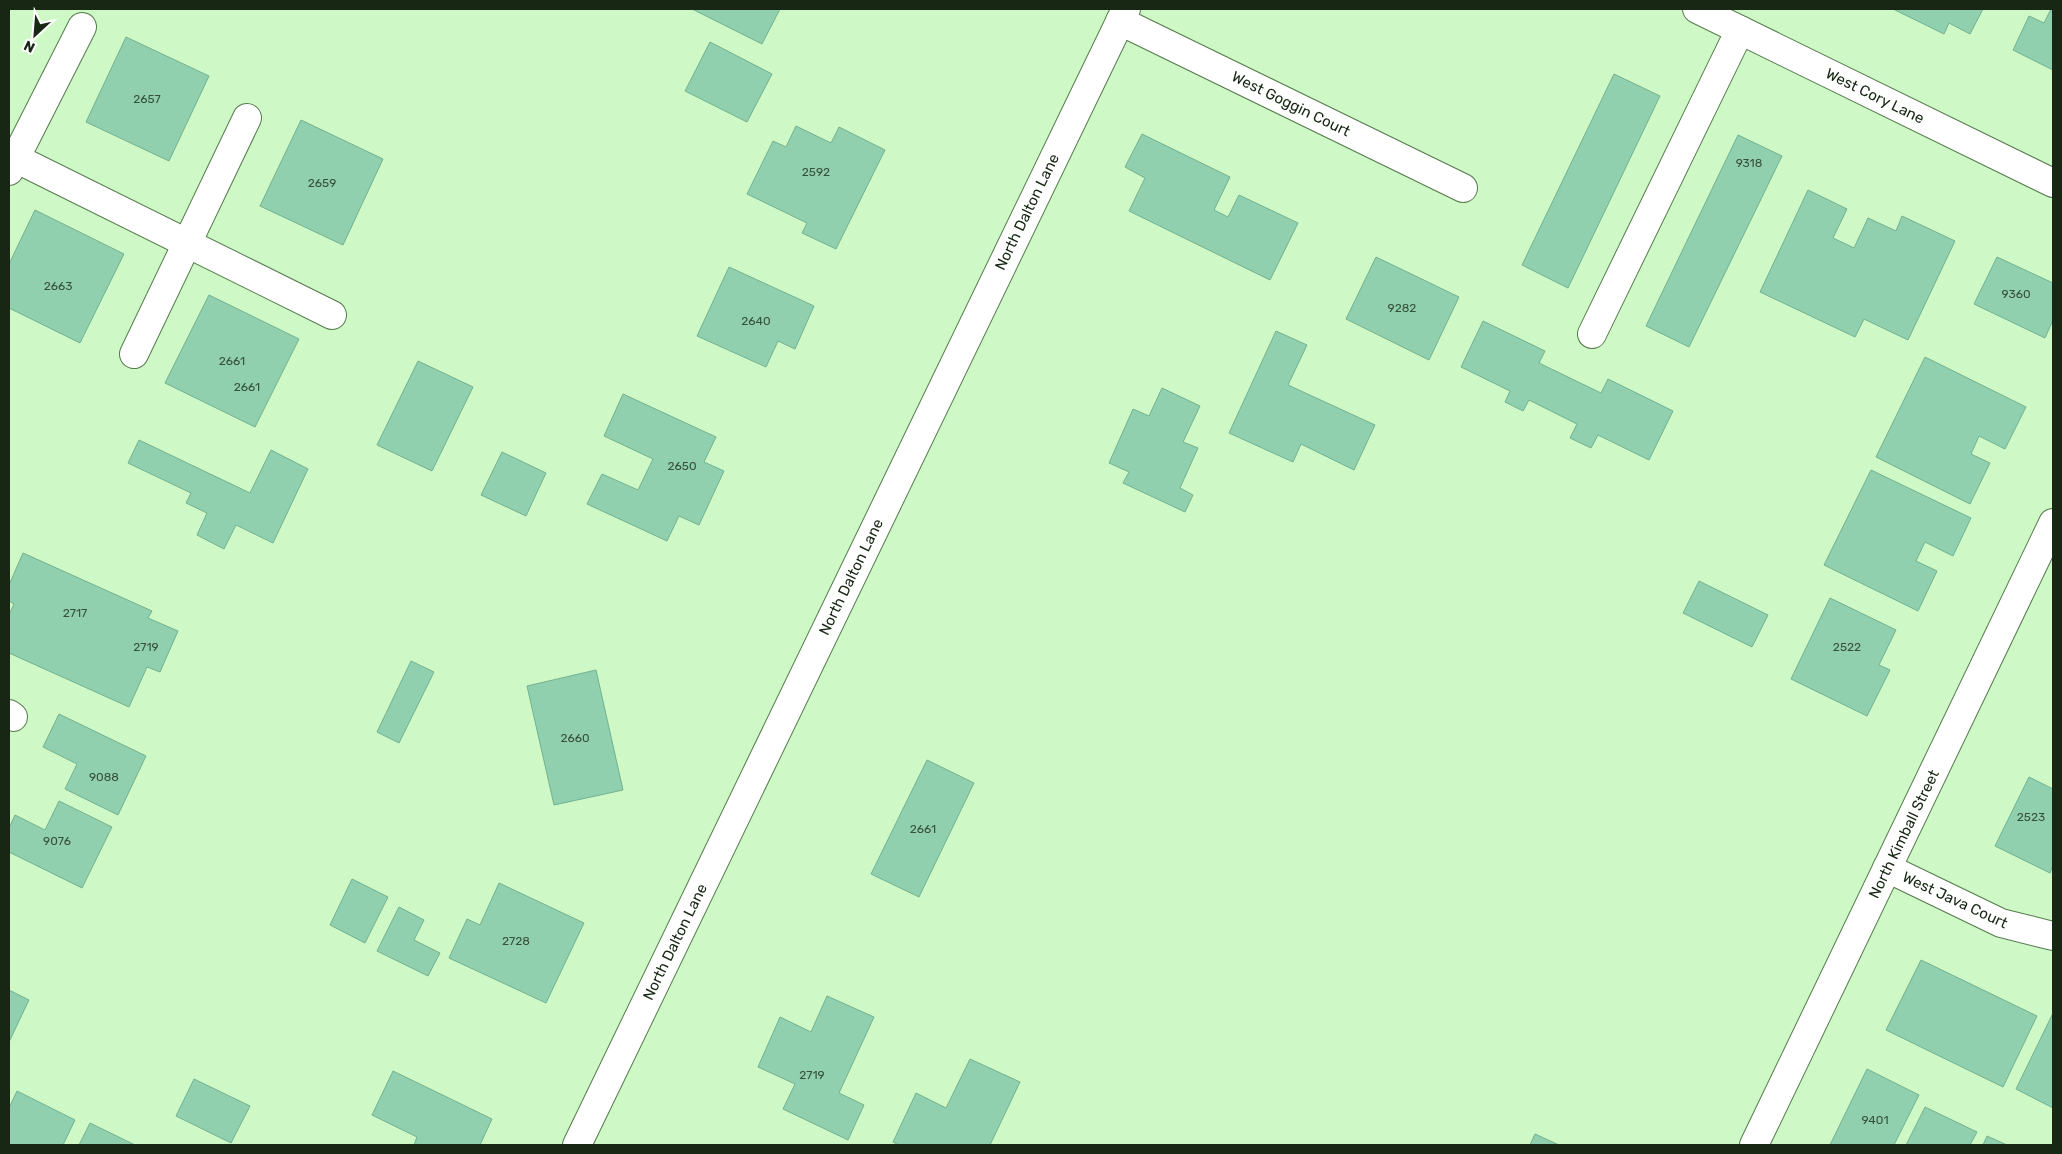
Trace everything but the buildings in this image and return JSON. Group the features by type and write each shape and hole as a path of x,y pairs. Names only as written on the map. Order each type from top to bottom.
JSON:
{"street":[{"name":"West Cory Lane","path":"1697,9 2053,183"},
{"name":"West Goggin Court","path":"1123,15 1462,188"},
{"name":"North Dalton Lane","path":"577,1145 1123,15"},
{"path":"82,27 11,161 187,243 332,314"},
{"path":"1592,334 1740,30"},
{"path":"134,354 247,118"},
{"name":"North Kimball Street","path":"1754,1145 2053,523"},
{"name":"West Java Court","path":"1887,868 2001,923 2053,936"}]}
